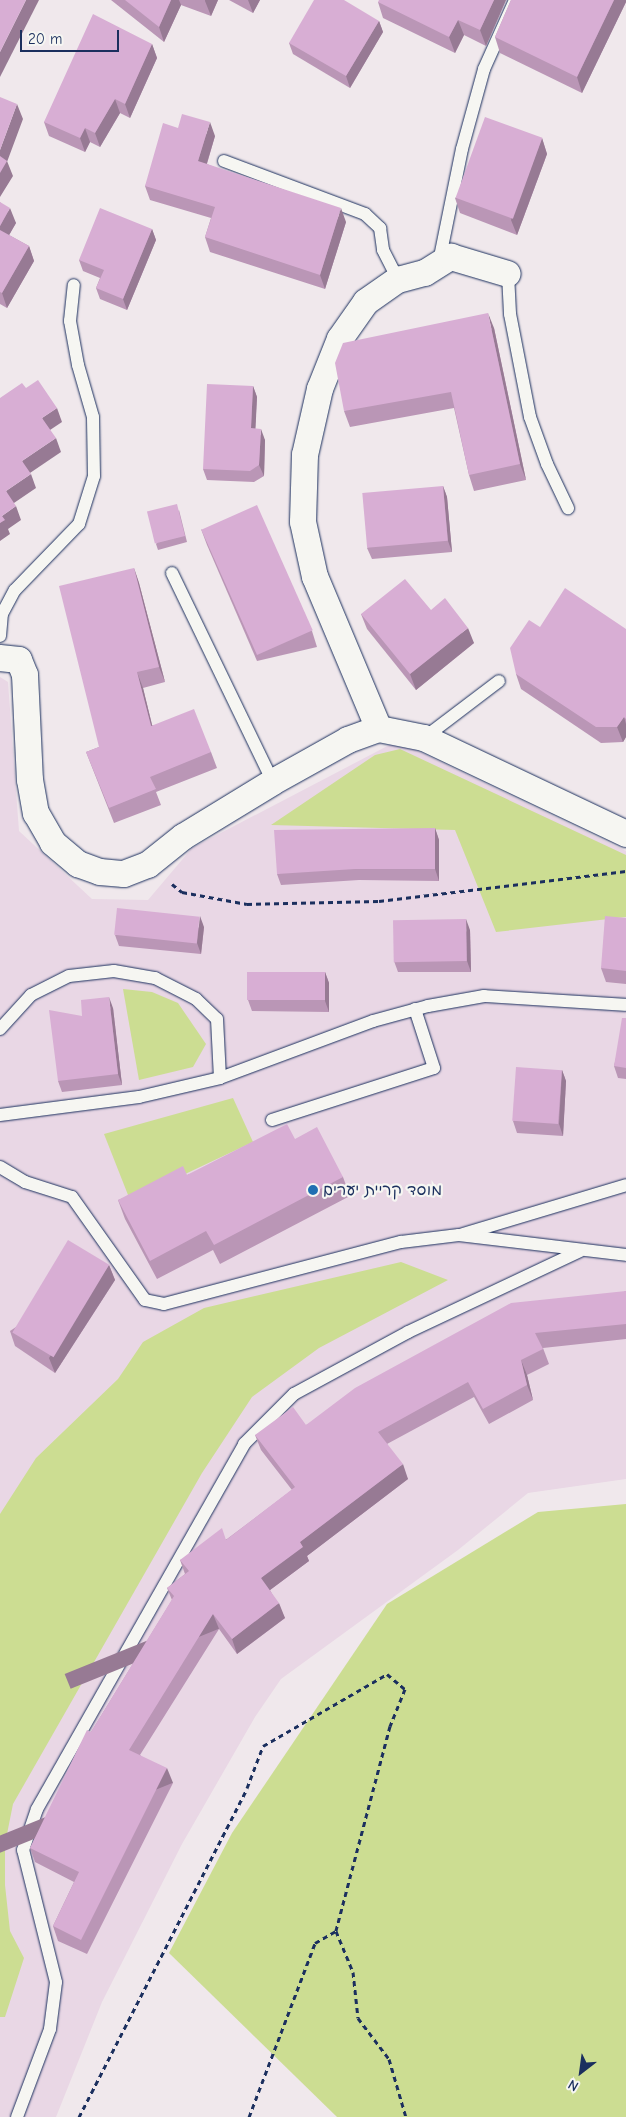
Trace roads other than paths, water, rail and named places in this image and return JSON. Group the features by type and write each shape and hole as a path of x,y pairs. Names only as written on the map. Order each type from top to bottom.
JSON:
{"street":[{"path":"379,729 314,577 303,522 305,454 320,388 340,339 366,302 398,280 424,273 439,262 451,257 508,274"},
{"path":"0,658 19,660 25,675 30,780 36,813 54,843 78,864 100,872 124,874 148,865 183,837 273,782 348,740 379,729 424,738 626,834"}],"lane":[{"path":"439,262 462,149 484,69 515,0"},
{"path":"224,161 365,214 380,228 383,250 398,280"},
{"path":"508,274 510,314 530,417 547,464 568,508"},
{"path":"0,636 2,614 15,590 78,524 94,476 93,417 78,365 70,321 74,285"},
{"path":"172,573 273,782"},
{"path":"424,738 499,681"},
{"path":"0,1029 32,995 69,976 114,971 155,978 196,999 217,1019 220,1078"},
{"path":"0,1115 139,1097 220,1078 373,1022 415,1009 484,996 626,1005"},
{"path":"272,1120 434,1068 415,1009"},
{"path":"0,1167 26,1182 72,1197 145,1300 164,1304 401,1242 459,1235 626,1186"},
{"path":"459,1235 626,1256"},
{"path":"17,2117 50,2029 56,1982 23,1850 37,1809 244,1444 294,1394 408,1332 580,1251"}],"place":[{"name":"מוסד קריית יערים","path":"313,1190"}]}
